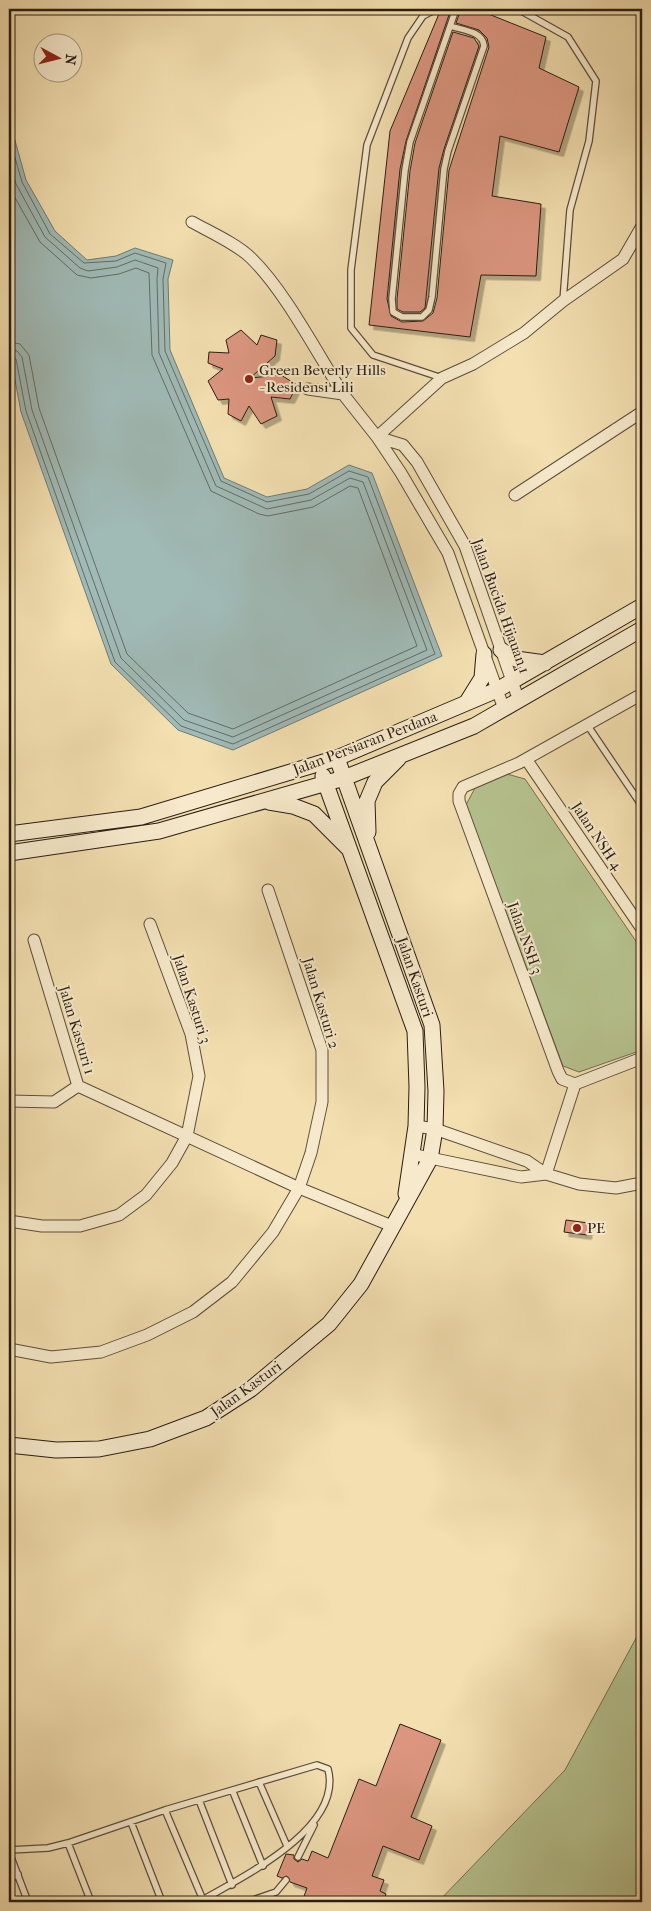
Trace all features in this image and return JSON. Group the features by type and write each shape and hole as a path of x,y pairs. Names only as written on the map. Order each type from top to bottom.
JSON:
{"main road":[{"name":"Jalan Persiaran Perdana","path":"9,834 141,817 337,758 497,690 642,606"},
{"name":"Jalan Persiaran Perdana","path":"9,853 159,831 344,778 474,726 642,629"},
{"path":"501,650 516,659 545,663"},
{"path":"466,703 482,678 484,654"},
{"path":"369,847 367,801 375,782 401,756"},
{"name":"Jalan Kasturi","path":"9,1445 56,1450 99,1450 150,1439 206,1418 252,1389 329,1324 361,1284 430,1159 435,1129 432,1025 337,758"},
{"name":"Jalan Kasturi","path":"320,764 415,1031 416,1126 406,1200"},
{"path":"263,801 293,806 314,814 352,852"}],"street":[{"name":"Jalan Bucida Hijauan 1","path":"192,222 250,257 267,277 343,394 377,437 401,474 448,554 504,709"},
{"path":"377,437 442,378 473,364 524,333 563,301 623,259 642,226"},
{"path":"308,389 343,394"},
{"path":"515,495 642,412"},
{"name":"Jalan Bucida Hijauan 1","path":"377,437 403,445 417,462 465,546 519,701"},
{"path":"526,759 642,694"},
{"name":"Jalan NSH 3","path":"526,759 463,787 459,794 459,801 558,1071 562,1079 575,1084"},
{"name":"Jalan NSH 4","path":"526,759 642,929"},
{"name":"Jalan Kasturi 2","path":"9,1349 51,1357 101,1352 147,1335 193,1312 232,1282 273,1232 299,1188 311,1154 322,1102 322,1050 268,890"},
{"name":"Jalan Kasturi 3","path":"9,1221 42,1226 80,1226 119,1215 146,1195 172,1163 187,1136 199,1076 191,1034 150,924"},
{"name":"Jalan Kasturi 1","path":"9,1101 54,1102 78,1086 34,940"},
{"path":"546,1174 575,1084 642,1058"},
{"path":"78,1086 299,1188 392,1226"},
{"path":"416,1126 435,1129 527,1161 546,1174 579,1184 616,1188 642,1183"},
{"path":"411,1154 521,1177 546,1174"}],"lane":[{"path":"436,9 422,16 408,38 368,145 351,270 351,328 373,355 442,378"},
{"path":"450,26 479,35 483,40 484,46 444,169 432,297 429,310 422,317 402,317 393,312 392,299 405,170 410,142 450,26 456,9"},
{"path":"518,9 568,37 596,81 588,141 570,210 563,301"},
{"path":"586,724 642,806"},
{"path":"28,1902 9,1851 48,1848 68,1843 165,1810 232,1792 318,1765 328,1769 331,1779 328,1794 298,1857"},
{"path":"259,1782 287,1846"},
{"path":"232,1792 263,1866"},
{"path":"199,1800 232,1885"},
{"path":"165,1810 201,1901 263,1866 315,1822"},
{"path":"131,1822 162,1902"},
{"path":"68,1843 91,1902"},
{"path":"9,1879 18,1874"},
{"path":"247,1902 276,1892 286,1880"}],"green space":[{"path":"507,774 525,779 642,950 642,1050 579,1072 563,1066 466,805 475,788"},
{"path":"642,1627 642,1902 438,1902 565,1770"}],"water":[{"path":"9,119 26,180 55,231 87,260 116,256 135,248 173,260 168,279 170,350 224,478 267,497 307,489 349,465 372,473 442,656 233,750 178,730 111,664 21,412 9,348"}],"building":[{"path":"441,9 451,9 406,141 400,169 387,299 391,316 402,322 423,321 433,313 437,298 449,170 489,47 487,38 479,30 456,23 461,9 476,9 546,37 539,68 579,87 559,152 500,136 492,196 541,204 536,276 481,275 470,337 369,325 390,131"},
{"path":"453,32 474,38 479,46 439,168 425,308 420,312 403,312 397,309 397,299 410,171 415,143"},
{"name":"Green Beverly Hills - Residensi Lili","path":"241,330 257,345 261,335 277,340 275,356 250,378 281,375 297,385 290,399 271,397 277,416 261,424 249,406 241,421 228,414 229,399 218,400 208,381 223,369 208,363 209,352 229,353 226,340"},
{"name":"PE","path":"566,1220 589,1223 587,1235 564,1232"},
{"path":"400,1724 441,1740 411,1817 432,1826 419,1860 383,1846 372,1876 384,1880 380,1891 386,1894 383,1902 302,1902 307,1888 290,1882 287,1876 282,1878 277,1876 286,1854 294,1855 294,1859 298,1862 302,1859 308,1861 312,1851 328,1858 359,1779 376,1786"}],"place":[{"name":"Green Beverly Hills - Residensi Lili","path":"249,379"},
{"name":"PE","path":"577,1228"}]}
